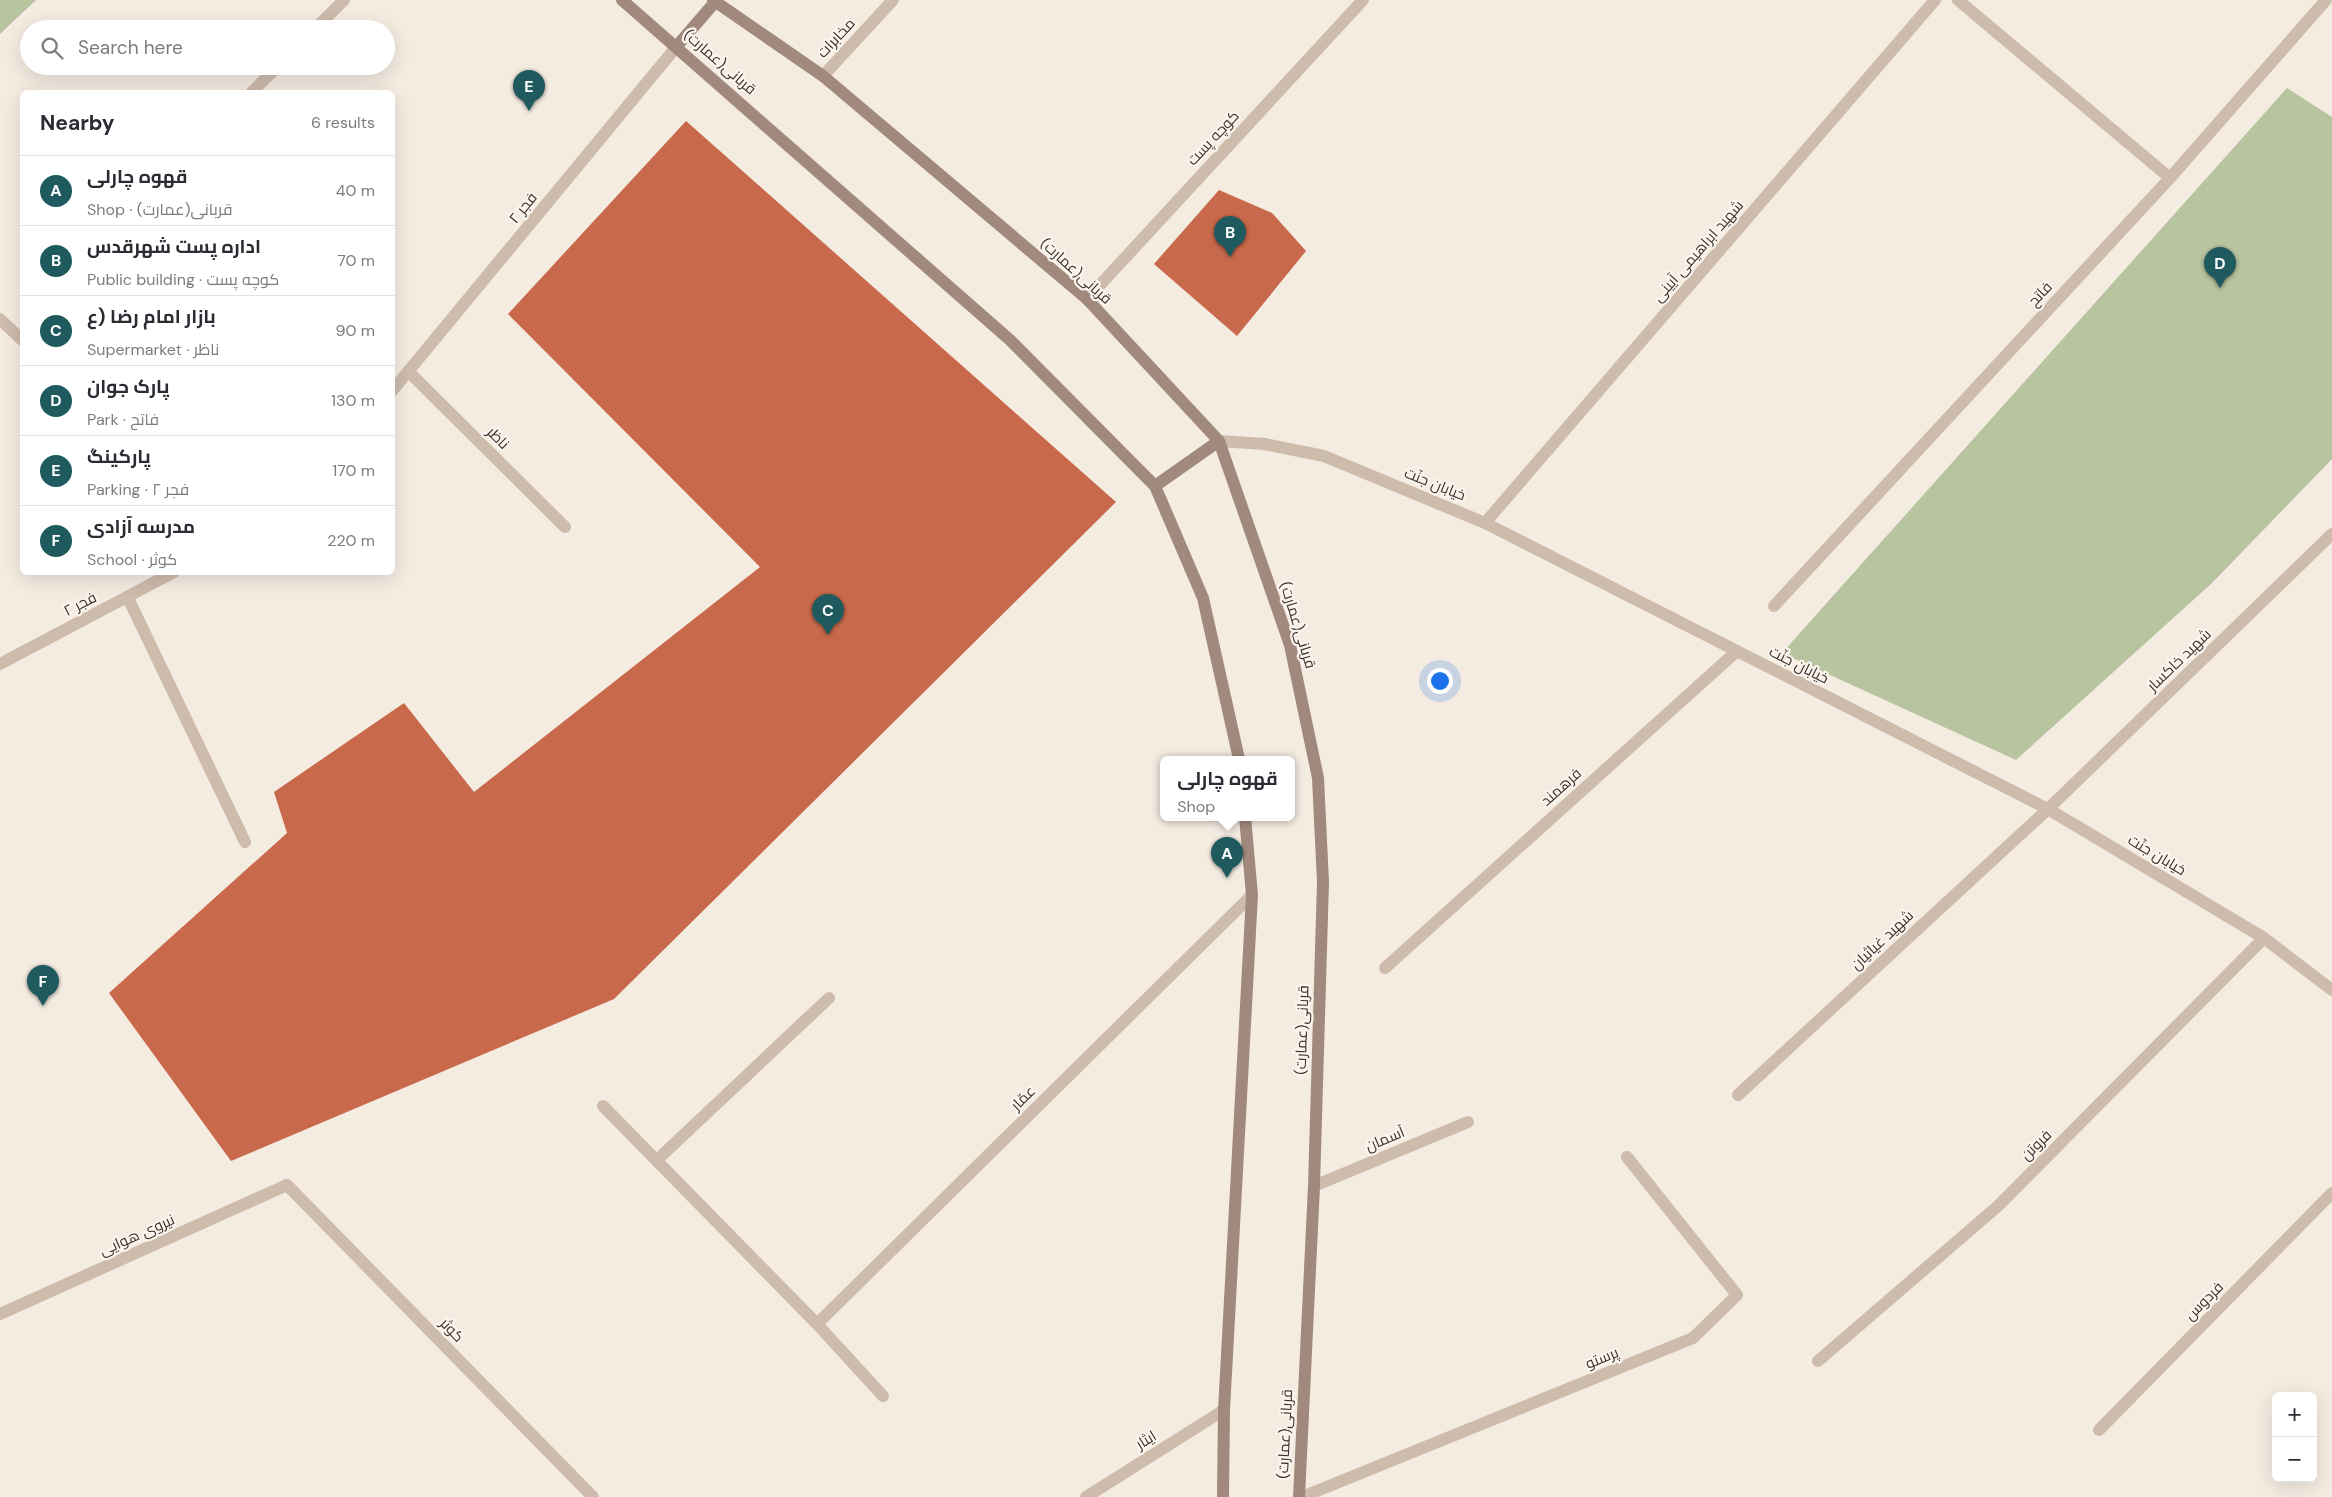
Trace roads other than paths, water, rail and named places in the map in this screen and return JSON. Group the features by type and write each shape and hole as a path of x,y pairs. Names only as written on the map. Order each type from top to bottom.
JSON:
{"main road":[{"name":"(عمارت)قربانی","path":"622,0 677,46 1010,340 1155,486 1203,598 1238,756"},
{"name":"(عمارت)قربانی","path":"714,1 823,76 1087,299 1219,441 1290,645 1318,778 1323,882 1314,1186 1300,1497"},
{"path":"677,46 714,1"},
{"path":"1155,486 1219,441"},
{"path":"1223,1497 1224,1410 1252,895 1245,821"}],"street":[{"path":"324,20 344,0"},
{"name":"مخابرات","path":"823,76 893,0"},
{"name":"کوچه پست","path":"1087,299 1362,0"},
{"name":"شهید ابراهیمی آیینی","path":"1485,523 1934,0"},
{"path":"1958,0 2170,178"},
{"name":"فاتح","path":"1774,606 2170,178 2326,0"},
{"name":"فجر ۲","path":"395,388 677,46"},
{"path":"254,90 269,75"},
{"path":"0,319 20,338"},
{"name":"ناظر","path":"409,372 564,527"},
{"name":"خیابان جنّت","path":"1219,441 1264,444 1324,456 1485,523 2048,809 2264,938 2332,990"},
{"name":"شهید خاکسار","path":"2048,809 2332,534"},
{"name":"فجر ۲","path":"0,664 169,575"},
{"path":"128,598 245,842"},
{"name":"فرهمند","path":"1385,968 1737,651"},
{"name":"شهید غیاثیان","path":"1738,1095 2048,809"},
{"name":"عمّار","path":"816,1324 1252,895"},
{"name":"فروتن","path":"1818,1361 1998,1206 2264,938"},
{"path":"657,1160 830,998"},
{"path":"603,1106 816,1324 883,1396"},
{"name":"آسمان","path":"1314,1186 1468,1122"},
{"name":"پرستو","path":"1300,1497 1693,1338 1738,1295 1627,1157"},
{"name":"نیروی هوایی","path":"0,1314 287,1185"},
{"name":"کوثر","path":"287,1185 593,1497"},
{"name":"فردوس","path":"2099,1430 2332,1194"},
{"name":"ایثار","path":"1086,1497 1224,1410"}],"place":[{"name":"پارکینگ","path":"529,111"},
{"name":"اداره پست شهرقدس","path":"1230,257"},
{"name":"پارک جوان","path":"2220,288"},
{"name":"بازار امام رضا (ع","path":"828,635"},
{"name":"قهوه چارلی","path":"1227,878"},
{"name":"مدرسه آزادی","path":"43,1006"}]}
